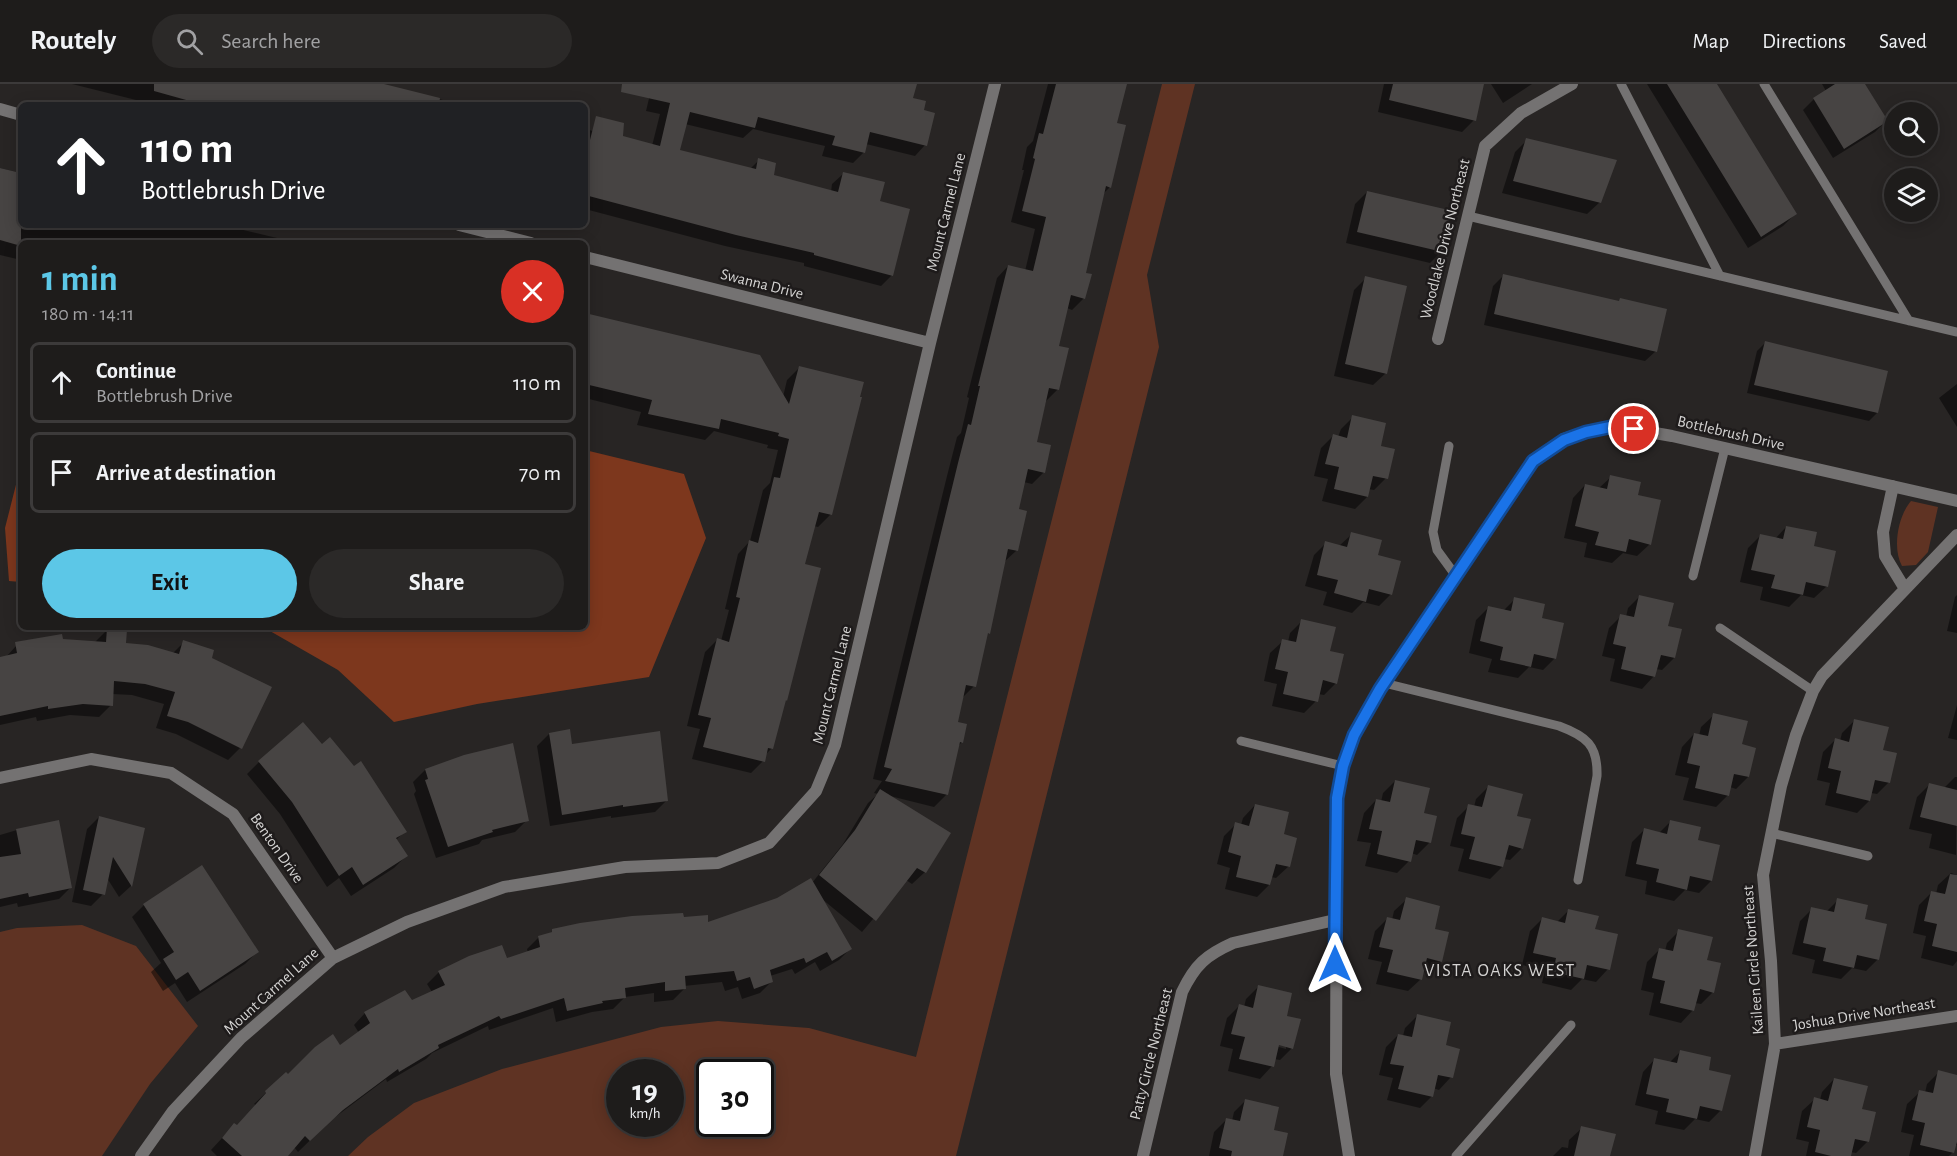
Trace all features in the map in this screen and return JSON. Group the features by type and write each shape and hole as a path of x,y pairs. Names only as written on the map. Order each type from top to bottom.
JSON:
{"street":[{"name":"Mount Carmel Lane","path":"141,1156 173,1111 241,1038 333,958 407,922 504,887 625,867 718,862 769,843 816,791 836,745 930,343 995,84"},
{"name":"Woodlake Drive Northeast","path":"1438,339 1485,146 1521,114 1572,84"},
{"path":"0,110 18,114"},
{"path":"471,228 519,240"},
{"name":"Swanna Drive","path":"588,258 930,343"},
{"name":"Bottlebrush Drive","path":"1456,576 1533,461 1564,440 1586,432 1615,426 1672,436 1957,501"},
{"path":"1893,486 1883,532 1885,556 1905,589"},
{"name":"Kaileen Circle Northeast","path":"1755,1156 1775,1044 1771,961 1763,875 1784,776 1796,735 1822,676 1957,535"},
{"path":"1349,1156 1336,1074 1337,798 1343,766 1354,735 1384,683 1456,576"},
{"name":"Benton Drive","path":"0,778 91,759 171,773 233,814 333,958"},
{"name":"Patty Circle Northeast","path":"1143,1156 1182,992 1202,960 1218,949 1233,943 1335,920"},
{"name":"Joshua Drive Northeast","path":"1775,1044 1957,1016"}],"lane":[{"path":"1621,84 1720,276"},
{"path":"1764,84 1909,321"},
{"path":"1468,216 1957,332"},
{"path":"1449,447 1433,532 1437,550 1456,576"},
{"path":"1693,576 1725,448"},
{"path":"1720,628 1813,692"},
{"path":"1384,683 1558,726 1579,734 1591,746 1597,761 1597,776 1578,880"},
{"path":"1241,741 1343,766"},
{"path":"1771,833 1868,856"},
{"path":"1456,1156 1571,1025"}],"shaded area":[{"path":"1162,84 1195,84 1147,275 1159,347 956,1156 348,1156 368,1137 414,1103 502,1069 661,1027 718,1021 809,1028 916,1057"},
{"path":"588,451 684,474 706,538 649,677 477,704 394,722 338,670 268,630 588,630"},
{"path":"18,477 18,582 9,581 5,528"},
{"path":"1911,501 1938,507 1928,552 1916,565 1902,566 1897,550 1898,532 1906,507"},
{"path":"82,925 136,946 198,1026 150,1084 102,1156 0,1156 0,932 17,928"}],"building":[{"path":"154,84 384,84 440,98 439,102 193,102 154,91"},
{"path":"622,84 917,84 913,98 926,101 924,110 935,113 927,146 870,132 865,153 832,145 835,136 758,117 755,128 690,112 680,150 756,169 758,158 776,163 774,175 838,192 843,172 885,182 880,201 910,209 893,276 814,255 814,253 588,196 588,148 596,116 624,123 623,136 660,146 670,103 621,92"},
{"path":"1056,84 1127,84 1117,123 1126,125 1111,188 1106,186 1086,273 1092,274 1085,299 1071,295 1059,346 1069,348 1059,390 1049,388 1037,442 1051,445 1045,473 1028,469 1019,509 1027,511 1018,551 1008,549 976,687 966,685 958,722 967,724 963,743 960,742 948,795 885,781 892,769 884,767 958,463 968,424 971,425 980,386 978,386 1008,265 1033,271 1046,217 1022,211 1039,133 1043,134"},
{"path":"1393,84 1484,84 1476,121 1389,100"},
{"path":"1667,84 1717,84 1797,214 1761,237"},
{"path":"1835,84 1865,84 1884,115 1884,124 1844,149 1813,98"},
{"path":"1526,138 1617,160 1601,203 1513,181"},
{"path":"0,168 18,172 18,228 21,228 21,240 18,240 18,245 0,240"},
{"path":"1367,191 1453,211 1443,252 1357,232"},
{"path":"1503,274 1619,301 1620,298 1667,309 1657,352 1494,314"},
{"path":"1365,276 1407,286 1387,374 1345,364"},
{"path":"588,314 760,355 789,404 799,366 864,382 832,515 819,512 805,564 821,568 787,701 773,749 768,748 765,762 703,747 711,718 698,715 717,638 729,642 740,598 736,597 749,540 758,543 774,477 780,478 789,439 778,436 779,433 721,419 719,429 648,414 652,400 588,385"},
{"path":"1765,341 1888,371 1878,413 1754,385"},
{"path":"1352,415 1386,423 1381,446 1395,449 1388,479 1373,476 1368,497 1334,489 1339,467 1325,464 1333,434 1347,438"},
{"path":"1610,475 1641,482 1638,495 1661,500 1651,545 1629,539 1626,552 1595,545 1599,532 1575,526 1585,484 1607,489"},
{"path":"1786,526 1817,532 1814,546 1836,551 1828,587 1806,582 1803,595 1771,588 1775,575 1751,570 1760,534 1783,539"},
{"path":"1351,532 1382,540 1378,555 1401,561 1392,595 1369,589 1366,602 1334,593 1338,580 1317,575 1325,541 1347,547"},
{"path":"1639,595 1674,603 1668,626 1682,629 1675,658 1661,655 1655,677 1621,669 1626,647 1613,644 1620,614 1634,617"},
{"path":"1514,597 1545,604 1542,618 1564,623 1556,659 1534,654 1531,667 1500,660 1503,647 1480,641 1488,606 1511,611"},
{"path":"1301,619 1336,627 1330,651 1344,654 1337,684 1323,680 1318,702 1283,694 1288,672 1275,669 1282,639 1296,642"},
{"path":"107,630 127,630 126,643 148,645 179,654 183,640 214,650 212,658 272,687 242,749 188,722 167,716 175,692 145,684 114,681 113,706 83,704 48,709 48,706 0,716 0,657 17,653 15,642 62,634 63,639 106,642"},
{"path":"1713,713 1748,721 1742,744 1756,748 1749,777 1734,774 1729,796 1695,788 1700,766 1687,763 1694,733 1708,736"},
{"path":"1854,719 1889,727 1883,750 1897,753 1890,783 1875,780 1870,801 1836,793 1841,771 1828,768 1835,738 1849,742"},
{"path":"303,722 322,744 330,737 354,766 361,761 407,832 396,838 408,856 363,885 352,867 339,876 292,802 258,761"},
{"path":"570,729 572,744 660,731 668,801 623,807 623,805 562,815 549,733"},
{"path":"513,743 529,821 492,830 493,832 448,847 425,780 428,779 425,769 464,755"},
{"path":"1395,780 1430,788 1424,813 1437,816 1431,843 1416,840 1411,862 1377,854 1382,831 1369,829 1376,799 1390,802"},
{"path":"1929,783 1957,790 1957,826 1920,817"},
{"path":"1488,785 1523,794 1517,816 1531,819 1523,849 1509,845 1503,867 1469,859 1475,837 1461,834 1468,804 1482,807"},
{"path":"880,789 951,833 926,873 917,868 876,921 819,875 855,830"},
{"path":"1255,804 1289,812 1284,834 1297,838 1290,867 1276,864 1270,885 1236,877 1241,856 1228,852 1235,822 1249,826"},
{"path":"99,816 145,828 132,887 113,857 105,895 83,890"},
{"path":"59,820 72,888 29,897 28,893 0,899 0,857 21,854 16,829"},
{"path":"1670,820 1701,827 1698,840 1720,845 1712,881 1690,876 1687,890 1656,882 1659,869 1636,864 1644,828 1667,834"},
{"path":"202,865 259,952 200,991 188,972 176,980 163,959 174,952 143,904"},
{"path":"1950,874 1957,875 1957,952 1932,946 1937,924 1924,921 1931,891 1945,894"},
{"path":"811,878 852,949 832,961 827,952 806,963 804,958 770,970 773,982 754,989 750,977 737,981 734,971 685,976 686,989 665,991 665,982 625,988 626,998 602,1001 603,1003 567,1011 564,998 501,1019 499,1016 438,1045 439,1048 399,1072 398,1069 343,1110 310,1141 305,1136 288,1156 242,1156 222,1138 234,1123 237,1125 266,1093 265,1091 286,1072 288,1074 315,1047 333,1034 340,1045 370,1023 364,1012 405,990 412,1000 445,985 438,971 469,956 502,945 507,958 540,947 538,936 552,932 552,929 580,923 632,916 683,913 684,917 708,915 708,922 777,898"},
{"path":"1406,897 1440,906 1435,929 1449,932 1442,962 1427,958 1422,980 1387,972 1393,950 1379,947 1387,917 1400,920"},
{"path":"1837,898 1868,905 1865,919 1887,924 1879,960 1857,955 1854,968 1823,961 1826,948 1803,943 1811,907 1834,912"},
{"path":"1568,909 1599,916 1595,929 1618,934 1610,970 1587,965 1584,979 1553,972 1556,958 1533,953 1542,917 1565,923"},
{"path":"1678,929 1713,937 1707,960 1721,963 1714,993 1700,989 1694,1011 1660,1003 1665,981 1652,978 1659,948 1673,951"},
{"path":"1258,985 1292,993 1287,1016 1301,1019 1293,1049 1279,1045 1274,1067 1239,1059 1245,1037 1231,1034 1239,1004 1253,1008"},
{"path":"1417,1014 1451,1022 1446,1045 1460,1049 1453,1078 1438,1075 1433,1097 1398,1089 1404,1066 1390,1064 1398,1034 1412,1037"},
{"path":"1680,1050 1711,1057 1709,1070 1731,1075 1722,1111 1700,1106 1697,1119 1666,1112 1669,1099 1646,1094 1654,1058 1677,1063"},
{"path":"1938,1070 1957,1075 1957,1142 1954,1153 1920,1145 1925,1123 1912,1120 1919,1090 1933,1093"},
{"path":"1834,1078 1868,1086 1862,1109 1876,1112 1869,1142 1855,1139 1851,1156 1831,1156 1815,1152 1820,1130 1807,1127 1814,1097 1828,1101"},
{"path":"1245,1099 1279,1107 1274,1130 1288,1133 1283,1156 1231,1156 1232,1151 1219,1148 1226,1118 1240,1121"},
{"path":"1581,1126 1616,1134 1610,1156 1574,1156"}],"district":[{"name":"VISTA OAKS WEST","path":"1500,971"}],"route":[{"path":"1335,964 1337,798 1343,766 1354,735 1380,689 1533,461 1564,440 1586,432 1615,426 1634,429"}]}
